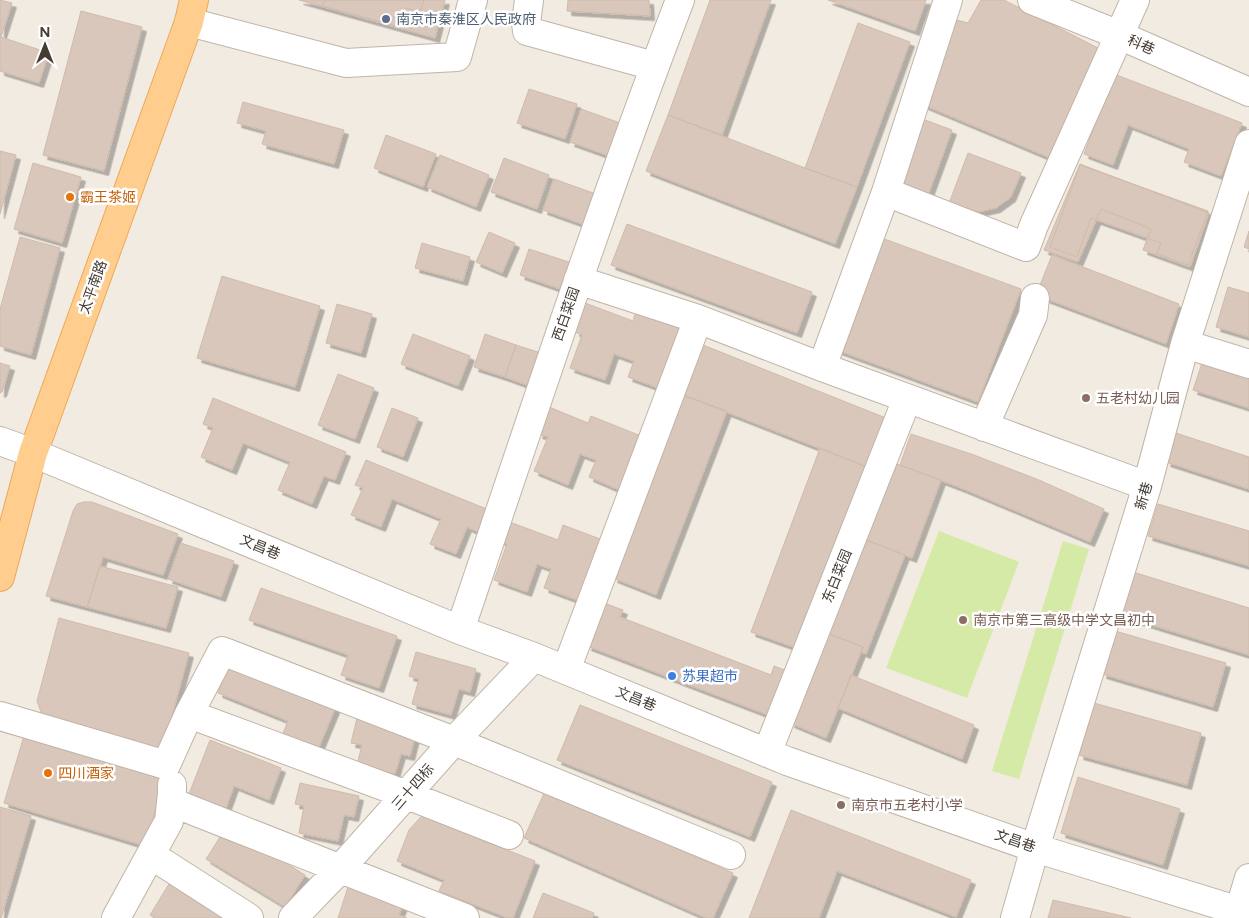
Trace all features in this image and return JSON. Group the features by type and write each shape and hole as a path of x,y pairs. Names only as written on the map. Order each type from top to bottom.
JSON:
{"main road":[{"name":"太平南路","path":"0,577 33,453 191,11"}],"street":[{"path":"191,11 346,63 457,57 473,0"},
{"path":"529,0 526,31 654,66"},
{"name":"西白菜园","path":"460,630 578,280 654,66 680,0"},
{"path":"822,367 886,192 948,0"},
{"name":"科巷","path":"1032,0 1119,35 1249,92"},
{"path":"886,192 1026,247 1034,225 1135,0"},
{"name":"新巷","path":"1015,918 1147,486 1185,344 1249,144"},
{"path":"578,280 698,319 907,399 1147,486"},
{"path":"984,427 1033,315 1035,298"},
{"path":"566,670 698,319"},
{"path":"1185,344 1249,364"},
{"name":"东白菜园","path":"767,753 907,399"},
{"name":"文昌巷","path":"0,441 460,630 534,657 787,761 1035,848 1242,915"},
{"path":"166,764 222,650 454,741 731,856"},
{"name":"三十四标","path":"293,918 340,869 454,741 534,657"},
{"path":"189,714 509,835"},
{"path":"0,716 166,764 171,774 172,794 169,821 116,918"},
{"path":"171,802 465,918"},
{"path":"151,855 249,918"},
{"path":"1242,915 1249,878"}],"green space":[{"path":"939,531 1019,562 967,698 886,668"},
{"path":"1063,541 1089,549 1019,779 992,771"}],"building":[{"path":"0,0 12,3 1,37 49,53 39,83 0,71"},
{"path":"299,0 445,0 435,38"},
{"name":"南京市秦淮区人民政府","path":"325,0 424,0 420,12 406,8 399,27 322,6"},
{"path":"568,0 649,0 650,16 567,11"},
{"path":"710,0 771,0 722,135 668,115"},
{"path":"828,0 926,0 915,31"},
{"path":"981,0 1004,0 1102,50 1050,158 919,103 953,19 968,23"},
{"path":"81,11 142,27 104,171 43,155"},
{"path":"858,23 910,42 857,187 805,168"},
{"path":"1114,74 1242,123 1221,176 1184,162 1189,149 1128,125 1113,165 1084,154"},
{"path":"529,89 577,104 565,139 517,123"},
{"path":"243,102 344,130 334,164 262,144 266,131 237,123"},
{"path":"581,109 626,125 615,158 570,142"},
{"path":"668,115 857,187 835,244 646,171"},
{"path":"917,117 952,130 927,198 893,186"},
{"path":"386,135 436,154 423,187 374,168"},
{"path":"0,151 16,155 0,214"},
{"path":"968,153 1021,173 1011,197 996,208 978,212 965,212 948,206"},
{"path":"440,155 489,175 476,207 427,187"},
{"path":"504,158 549,175 537,209 491,192"},
{"path":"33,163 81,177 62,243 14,229"},
{"path":"1080,164 1209,213 1190,267 1143,250 1151,229 1101,209 1078,262 1044,250"},
{"path":"1080,165 1208,211 1188,265 1157,254 1161,243 1091,218 1077,257 1050,247"},
{"path":"554,179 596,194 585,225 543,210"},
{"path":"627,224 812,292 797,333 611,265"},
{"path":"1249,231 1249,249 1244,247"},
{"path":"489,232 515,243 502,273 476,262"},
{"path":"20,237 60,248 31,355 0,346 0,309"},
{"path":"879,237 1021,289 978,402 837,350"},
{"path":"422,243 470,257 463,281 415,268"},
{"path":"529,249 575,264 566,291 520,275"},
{"path":"1052,255 1179,304 1166,344 1036,295"},
{"path":"222,276 320,306 295,387 197,358"},
{"path":"1228,287 1249,293 1249,337 1216,327"},
{"path":"585,303 633,321 636,311 683,328 661,389 628,377 634,361 614,354 605,380 570,368 582,335 575,332"},
{"path":"337,304 372,314 361,353 326,343"},
{"path":"413,334 470,356 458,386 401,364"},
{"path":"485,334 516,345 505,377 474,367"},
{"path":"698,343 886,418 867,467 683,395"},
{"path":"516,345 547,355 535,388 505,377"},
{"path":"1203,360 1249,374 1249,408 1193,390"},
{"path":"0,363 10,366 2,392 0,393"},
{"path":"338,374 374,388 355,439 318,425"},
{"path":"683,395 727,411 656,595 613,578"},
{"path":"213,398 346,452 335,480 324,476 312,504 278,490 290,462 243,443 232,470 201,457 213,428 203,424"},
{"path":"549,407 588,423 591,416 641,436 619,490 589,477 596,460 580,454 568,485 534,471 548,437 538,434"},
{"path":"392,408 418,418 403,457 377,447"},
{"path":"1176,433 1249,457 1249,489 1166,462"},
{"path":"911,434 974,455 1039,480 1104,509 1090,542 961,488 900,465"},
{"path":"820,448 867,467 799,649 751,632"},
{"path":"366,460 489,510 480,533 467,527 456,554 430,544 441,519 392,499 381,527 351,515 363,488 355,485"},
{"path":"894,463 941,480 912,558 864,539"},
{"path":"92,502 178,534 163,575 103,557 87,607 46,596 73,511 77,504"},
{"path":"1158,504 1249,531 1249,566 1148,536"},
{"path":"507,521 558,540 563,525 608,542 585,603 544,588 551,569 537,564 527,592 494,580 507,544 500,541"},
{"path":"864,539 905,555 866,654 861,652 863,647 827,633"},
{"path":"181,543 234,561 221,597 168,579"},
{"path":"100,566 178,587 166,628 87,607"},
{"path":"1133,572 1249,608 1249,655 1119,615"},
{"path":"261,588 397,636 379,688 341,675 348,655 249,620"},
{"path":"604,603 623,610 620,617 771,675 774,666 790,672 773,717 587,646"},
{"path":"59,618 189,653 161,756 54,727 41,712 37,701"},
{"path":"1115,631 1226,663 1213,707 1102,674"},
{"path":"827,633 863,647 826,738 790,723"},
{"path":"416,652 476,669 470,692 459,689 451,715 412,704 419,679 409,676"},
{"path":"230,661 337,704 317,752 281,738 288,721 218,693"},
{"path":"851,675 974,725 962,759 838,708"},
{"path":"1094,703 1201,733 1187,785 1079,755"},
{"path":"580,705 772,782 750,837 557,760"},
{"path":"357,718 416,733 410,756 401,754 395,774 357,765 362,745 351,743"},
{"path":"26,729 167,772 145,846 4,803"},
{"path":"210,740 281,768 269,800 234,786 226,808 189,794"},
{"path":"1078,777 1180,809 1163,865 1061,833"},
{"path":"300,783 359,796 354,817 344,815 338,841 299,833 304,806 295,804"},
{"path":"545,791 733,873 713,918 706,918 524,838"},
{"path":"0,807 31,816 1,918 0,918"},
{"path":"427,810 476,830 474,837 535,861 513,918 508,918 439,891 444,880 397,861 409,830"},
{"path":"791,810 971,880 956,917 837,871 819,918 749,918"},
{"path":"227,826 305,875 285,907 206,859"},
{"path":"169,884 224,918 154,918 150,915"},
{"path":"349,884 404,902 399,915 407,918 338,918"},
{"path":"543,893 594,913 592,918 533,918"},
{"path":"1053,900 1131,918 1048,918"}],"place":[{"name":"南京市秦淮区人民政府","path":"386,19"},
{"name":"霸王茶姬","path":"70,197"},
{"name":"五老村幼儿园","path":"1086,398"},
{"name":"南京市第三高级中学文昌初中","path":"963,620"},
{"name":"苏果超市","path":"672,676"},
{"name":"四川酒家","path":"48,773"},
{"name":"南京市五老村小学","path":"841,805"}]}
